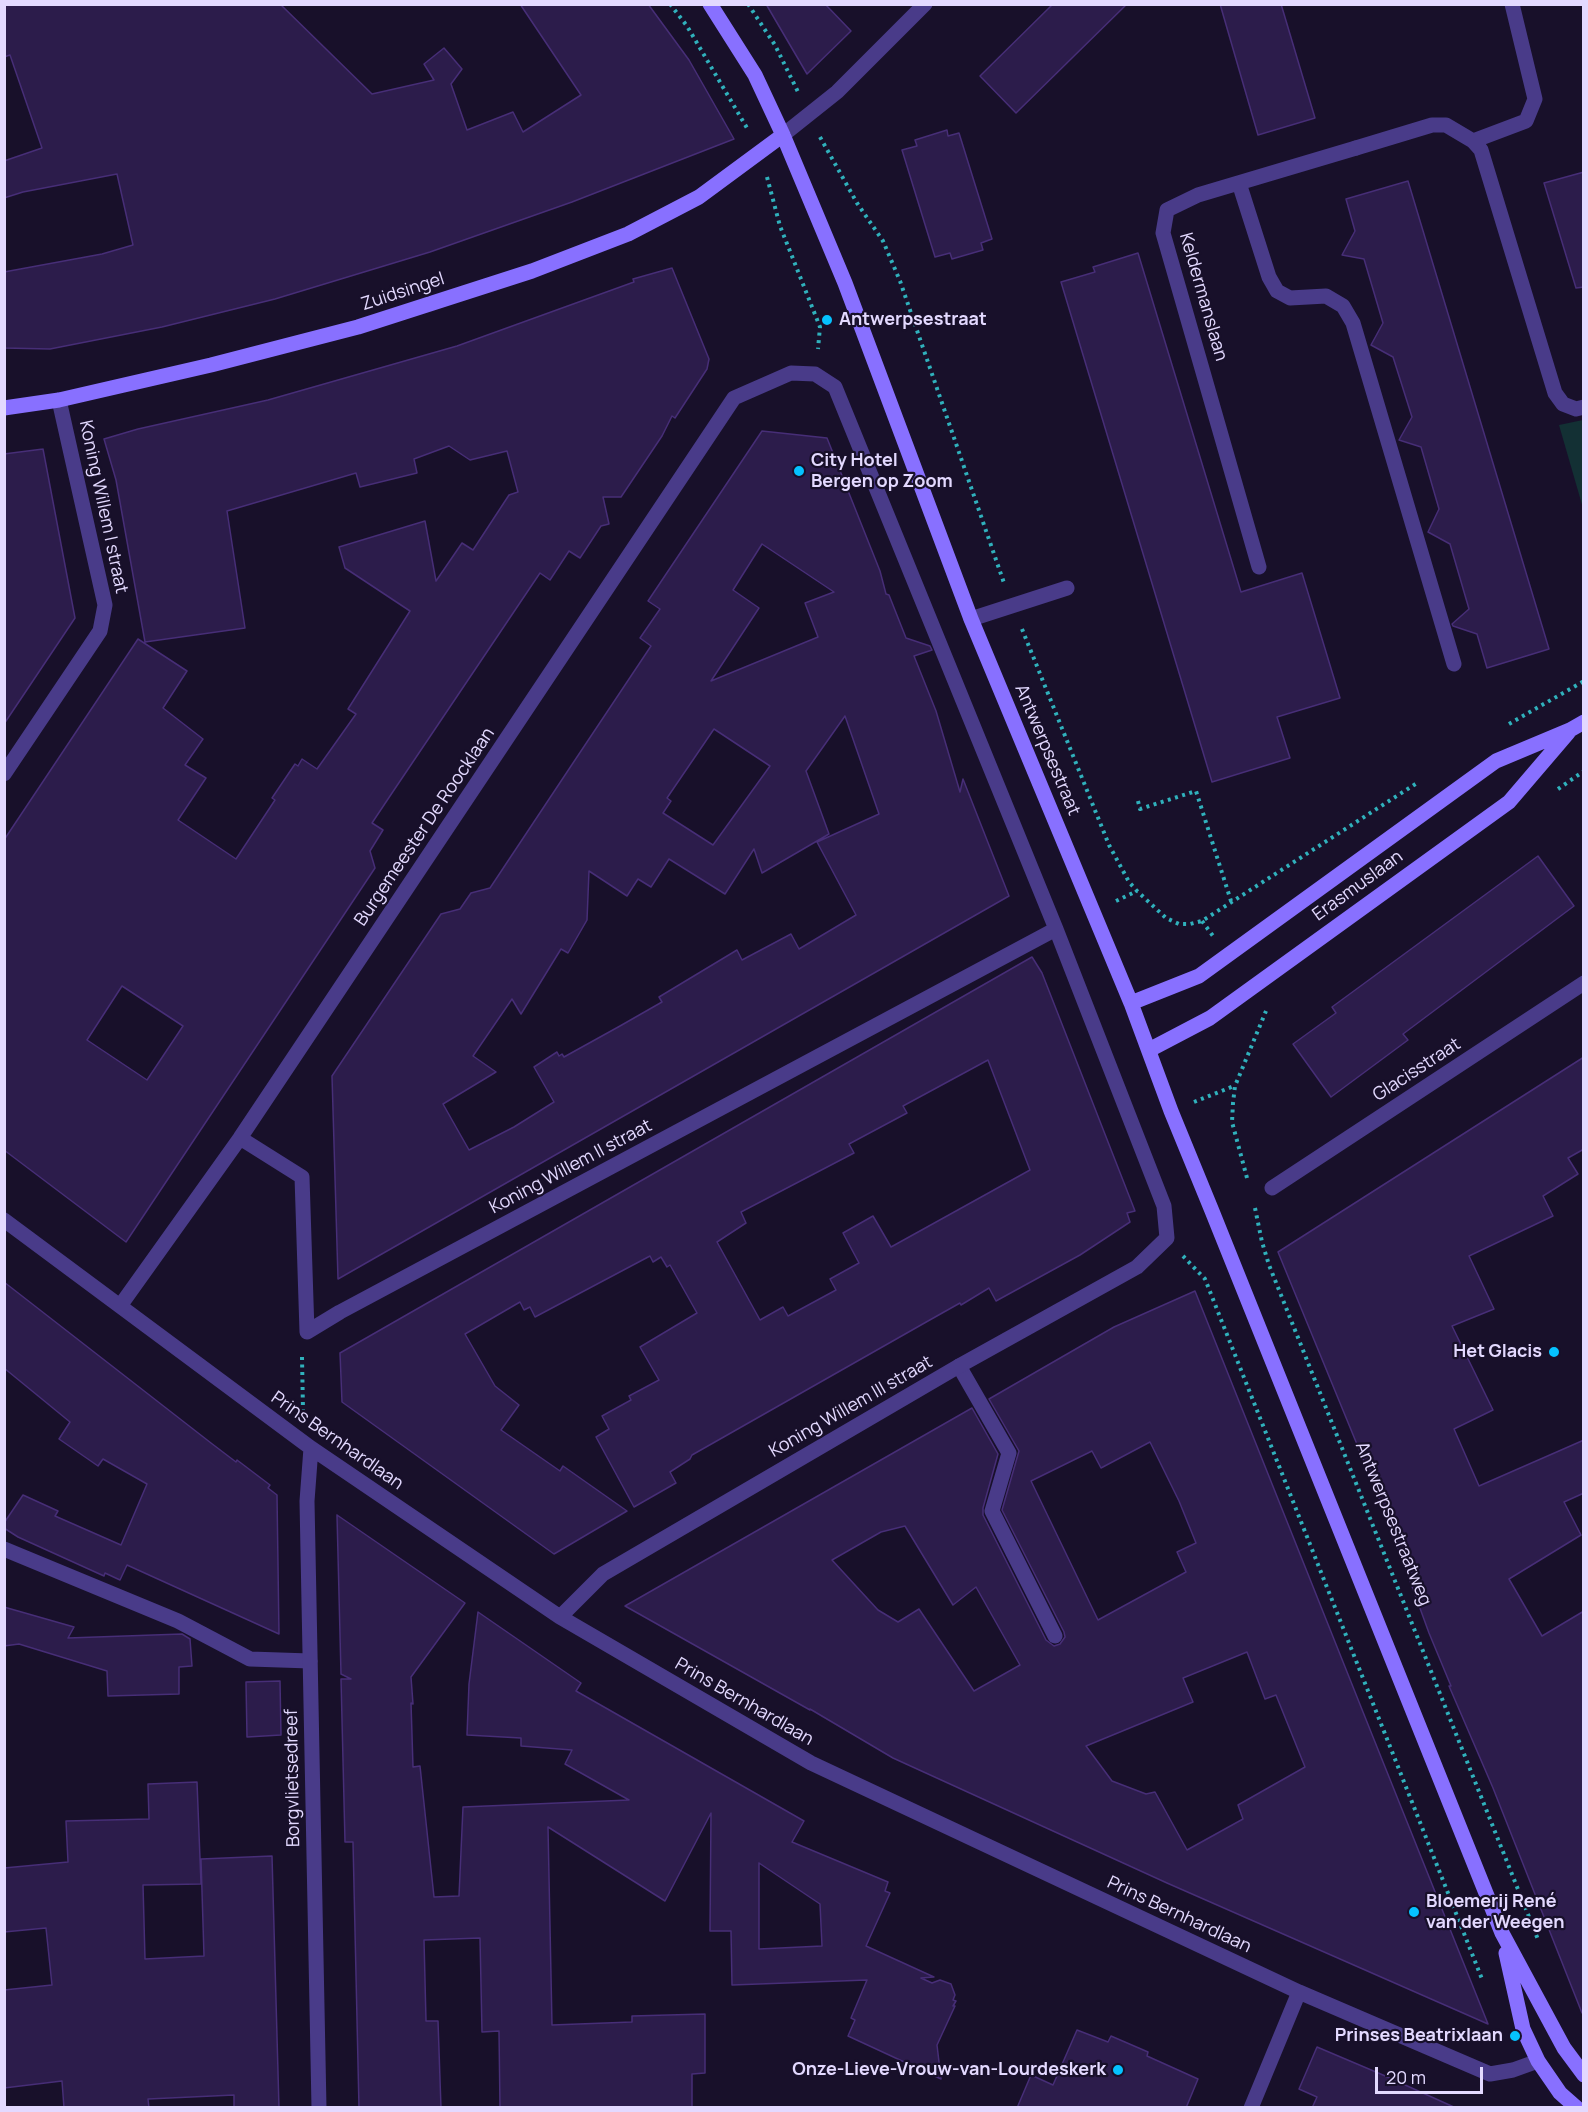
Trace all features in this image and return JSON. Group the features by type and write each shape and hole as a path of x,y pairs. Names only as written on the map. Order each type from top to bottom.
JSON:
{"main road":[{"name":"Antwerpsestraat","path":"710,4 755,75 846,283 971,619 1149,1050"},
{"name":"Zuidsingel","path":"4,408 59,400 211,365 358,327 532,271 628,234 699,197 783,135"},
{"name":"Erasmuslaan","path":"1131,1003 1199,976 1496,761 1579,726"},
{"name":"Erasmuslaan","path":"1149,1050 1210,1018 1509,802 1579,726"},
{"path":"1149,1050 1171,1111 1502,1933 1564,2048 1584,2075"},
{"path":"1502,1933 1523,2029 1538,2061 1560,2093 1577,2108"}],"street":[{"path":"783,135 837,92 925,4"},
{"path":"1512,4 1535,99 1526,121 1473,141 1481,150 1555,393 1563,404 1580,408"},
{"name":"Keldermanslaan","path":"1259,567 1163,233 1167,210 1198,195 1432,124 1446,125 1473,141"},
{"path":"1239,183 1269,278 1277,291 1290,298 1326,296 1343,306 1353,323 1454,664"},
{"name":"Burgemeester De Roocklaan","path":"120,1306 240,1138 734,398 770,381 791,373 815,374 835,387 1056,930"},
{"name":"Koning Willem I straat","path":"4,774 100,631 105,605 59,400"},
{"path":"971,619 1067,588"},
{"path":"1056,930 1164,1206 1167,1238"},
{"name":"Koning Willem II straat","path":"307,1332 351,1306 1056,930"},
{"name":"Glacisstraat","path":"1272,1188 1584,983"},
{"path":"240,1138 302,1178 307,1332"},
{"name":"Prins Bernhardlaan","path":"4,1220 311,1448 560,1617 811,1763 1299,1992 1490,2074 1513,2070 1538,2061"},
{"name":"Koning Willem III straat","path":"560,1617 603,1574 959,1366 1137,1267 1167,1238"},
{"path":"959,1366 1009,1453 992,1511 1055,1636"},
{"name":"Borgvlietsedreef","path":"311,1448 307,1501 319,2108"},
{"path":"4,1550 178,1621 250,1659 310,1661"},
{"path":"1251,2108 1299,1992"}],"path":[{"name":"Antwerpsestraat","path":"748,4 775,45 808,116 857,203 883,241 900,281 1012,606 1109,845 1129,882 1166,918 1179,924 1202,921 1231,901"},
{"path":"1501,730 1584,681"},
{"path":"1138,801 1140,809 1196,791 1231,901 1421,780"},
{"path":"1250,1186 1232,1122 1233,1103 1235,1086 1266,1010"},
{"name":"Antwerpsestraatweg","path":"1255,1208 1269,1265 1542,1948"},
{"path":"1167,1238 1205,1280 1484,1983"},
{"path":"307,1332 302,1351 303,1418 311,1448"}],"green space":[{"path":"1584,420 1583,508 1559,425"}],"building":[{"path":"4,4 280,4 372,94 434,80 424,64 444,48 462,69 451,84 467,130 513,112 523,132 581,95 520,4 648,4 689,60 734,139 572,202 430,252 275,299 162,327 50,349 4,348 4,272 102,254 133,245 117,174 23,192 4,198 4,161 42,148 10,55 4,57"},
{"path":"766,4 825,4 851,31 807,74"},
{"path":"1053,4 1127,4 1016,113 980,76"},
{"path":"1220,4 1281,4 1315,118 1258,135"},
{"path":"947,130 948,136 959,133 992,239 981,243 983,250 952,259 950,253 935,257 902,150 917,146 915,140"},
{"path":"1584,172 1584,287 1576,288 1544,183"},
{"path":"1408,181 1549,649 1487,668 1477,634 1452,624 1469,609 1450,544 1428,532 1439,509 1421,447 1399,440 1412,417 1393,357 1371,345 1383,323 1364,259 1342,255 1355,231 1346,199"},
{"path":"1138,253 1241,592 1302,573 1340,698 1277,717 1290,758 1212,782 1061,282 1095,272 1093,267"},
{"path":"672,268 709,359 707,369 675,418 672,416 662,436 621,497 603,497 609,524 601,526 580,558 569,551 550,580 540,573 372,823 383,830 370,851 375,868 126,1242 4,1150 4,840 138,639 187,671 163,708 203,739 185,765 206,778 178,820 236,859 275,800 272,798 295,764 298,766 302,759 317,769 356,714 348,709 410,611 345,568 339,547 425,521 436,581 462,543 473,550 509,495 518,492 507,451 470,460 449,446 414,459 417,473 360,487 356,473 227,511 245,628 145,642 116,480 104,439 138,429 268,400 457,346 634,282 633,279","holes":["122,986 183,1026 147,1080 87,1040"]},
{"path":"762,431 827,438 880,571 886,594 889,595 906,638 930,646 932,650 914,656 936,711 960,792 963,779 1009,896 338,1279 332,1076 441,914 460,909 471,893 490,888 651,646 640,638 660,609 648,601","holes":["762,544 834,592 805,603 818,637 711,681 759,608 733,590","845,716 879,814 817,842 856,915 799,949 791,934 742,960 737,950 659,997 662,1002 620,1026 564,1057 562,1054 559,1056 557,1052 534,1067 554,1102 514,1127 469,1150 443,1104 496,1072 473,1056 512,999 521,1014 561,949 568,953 587,920 589,871 627,896 638,879 651,887 669,859 725,894 754,849 762,873 829,834 806,771","714,729 770,766 713,845 663,813 671,801 667,798"]},
{"path":"43,449 75,618 4,724 4,454"},
{"path":"1538,856 1574,906 1403,1034 1408,1040 1331,1097 1293,1044 1336,1013 1332,1007"},
{"path":"1032,957 1042,973 1135,1211 1127,1213 1130,1222 1080,1255 996,1301 989,1288 692,1455 690,1459 670,1472 676,1483 634,1507 596,1437 609,1429 602,1416 631,1400 629,1396 659,1380 640,1347 697,1313 670,1265 667,1267 661,1257 653,1262 650,1256 535,1317 530,1307 524,1310 520,1302 465,1334 495,1386 519,1405 501,1430 560,1471 563,1466 627,1511 554,1554 342,1402 340,1353","holes":["988,1060 1030,1170 891,1247 873,1216 843,1233 859,1263 830,1279 836,1290 788,1316 783,1307 760,1320 717,1242 746,1223 741,1212 854,1153 849,1144 907,1113 903,1106"]},
{"path":"1584,1057 1584,1149 1568,1158 1578,1174 1543,1196 1553,1216 1469,1256 1494,1309 1452,1326 1493,1410 1454,1429 1479,1486 1584,1440 1584,1493 1564,1502 1581,1535 1509,1579 1542,1636 1584,1611 1584,2013 1582,2013 1493,1788 1449,1686 1451,1686 1386,1515 1278,1252"},
{"path":"4,1282 211,1443 270,1485 268,1488 277,1495 279,1634 127,1565 120,1580 105,1573 104,1576 18,1537 4,1528 4,1523 23,1495 58,1511 55,1516 121,1545 147,1484 103,1459 98,1466 59,1439 70,1422 4,1368"},
{"path":"1195,1291 1488,2024 1167,1883 893,1758 625,1606 972,1408 998,1454 983,1515 1046,1640 1054,1646 1060,1644 1065,1637 1064,1632 1002,1510 1019,1451 989,1399 1114,1327","holes":["1150,1442 1179,1501 1196,1543 1177,1552 1186,1572 1098,1620 1031,1481 1092,1451 1101,1468","905,1526 953,1605 976,1587 1020,1665 974,1691 919,1609 898,1622 878,1610 832,1560 881,1532","1247,1652 1265,1699 1276,1695 1305,1767 1238,1805 1243,1819 1187,1850 1155,1792 1146,1794 1112,1781 1086,1746 1193,1702 1183,1678"]},
{"path":"337,1515 465,1603 411,1677 413,1767 420,1766 434,1897 459,1896 463,1807 629,1800 565,1764 572,1750 521,1746 521,1738 467,1735 469,1684 478,1612 581,1683 576,1691 804,1821 792,1842 888,1882 885,1891 890,1893 866,1946 934,1977 921,1978 932,1983 940,1980 951,1984 955,1995 953,2000 956,2001 953,2006 955,2006 937,2045 941,2079 848,2036 855,2020 851,2018 867,1980 732,1985 731,1931 710,1931 711,1813 665,1901 548,1827 552,2025 632,2022 632,2016 705,2014 705,2073 692,2074 692,2108 500,2108 499,2031 482,2032 480,1938 424,1940 426,2021 438,2021 441,2108 359,2108 353,1842 345,1842 341,1679 351,1679 341,1674","holes":["759,1863 820,1904 822,1946 759,1949"]},
{"path":"4,1607 74,1627 68,1638 182,1634 190,1639 192,1666 179,1667 179,1694 108,1696 107,1671 19,1644 4,1646"},
{"path":"280,1681 281,1735 247,1737 246,1682"},
{"path":"197,1782 201,1884 143,1885 145,1959 204,1956 201,1859 272,1856 279,2108 234,2108 234,2095 148,2099 149,2108 64,2108 62,2081 4,2088 4,1990 52,1985 46,1928 4,1932 4,1868 68,1862 66,1821 149,1819 148,1784"},
{"name":"Onze-Lieve-Vrouw-van-Lourdeskerk","path":"1077,2030 1108,2042 1111,2036 1148,2052 1147,2056 1198,2079 1186,2108 1017,2108 1031,2075 1053,2085"},
{"path":"1317,2047 1456,2108 1312,2108 1317,2097 1299,2089"}],"place":[{"name":"Antwerpsestraat","path":"827,320"},
{"name":"City Hotel Bergen op Zoom","path":"799,471"},
{"name":"Het Glacis","path":"1554,1352"},
{"name":"Bloemerij René van der Weegen","path":"1414,1912"},
{"name":"Prinses Beatrixlaan","path":"1515,2036"},
{"name":"Onze-Lieve-Vrouw-van-Lourdeskerk","path":"1118,2070"}]}
